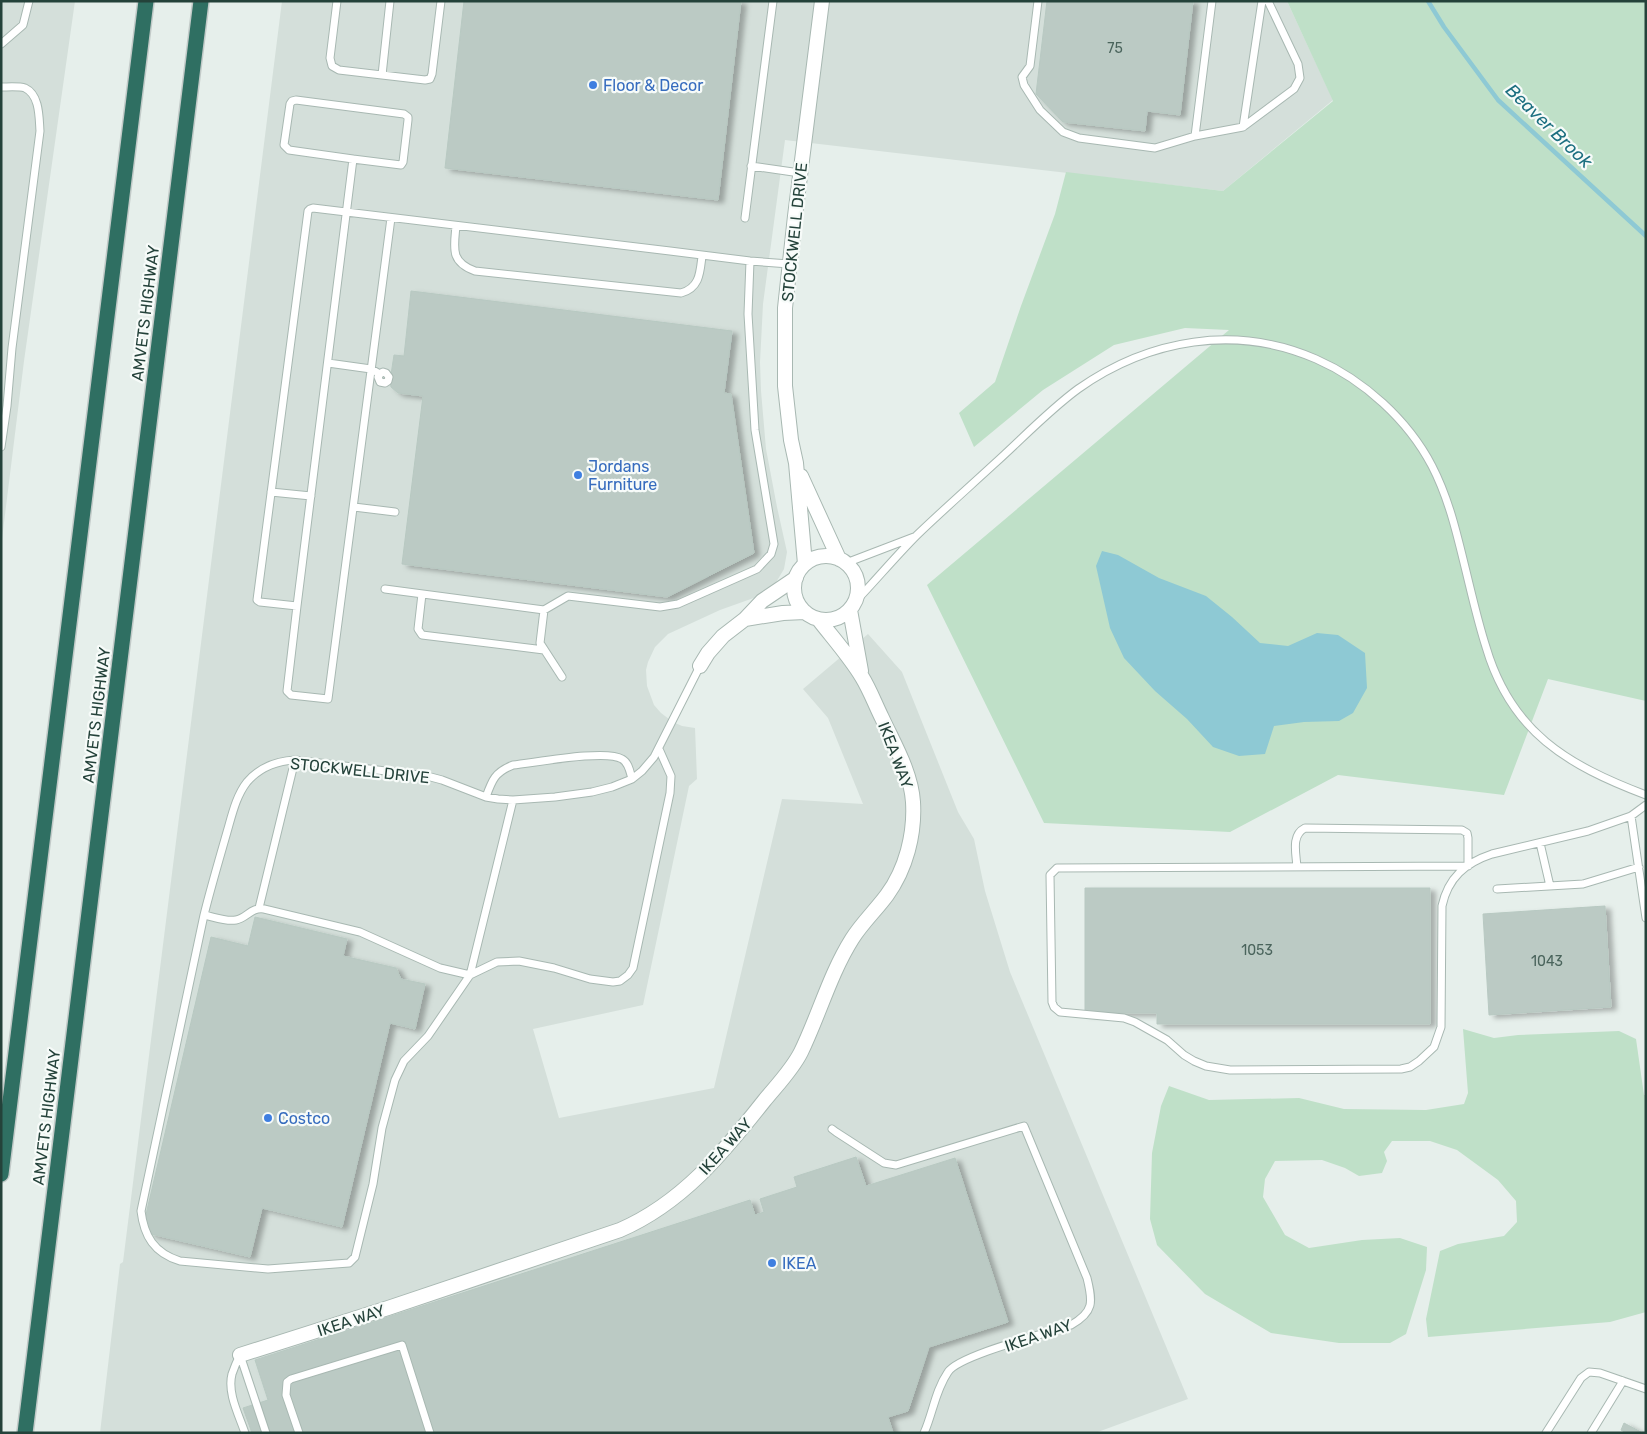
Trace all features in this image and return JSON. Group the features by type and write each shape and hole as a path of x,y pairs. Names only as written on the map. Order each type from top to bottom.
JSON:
{"highway":[{"path":"1,1174 146,1"},
{"name":"AMVETS HIGHWAY","path":"25,1433 201,1"}],"street":[{"name":"STOCKWELL DRIVE","path":"805,564 796,464 788,413 784,358 785,308 822,1"},
{"name":"STOCKWELL DRIVE","path":"796,464 842,561"},
{"path":"825,556 842,561 853,571 858,581 858,592 853,606 839,618 819,620 801,608 794,591 796,578 805,564 818,558 825,556"},
{"name":"STOCKWELL DRIVE","path":"700,666 716,642 762,601 796,578"},
{"name":"IKEA WAY","path":"240,1355 389,1312 620,1230 652,1215 678,1195 712,1162 750,1119 789,1071 804,1046 840,960 852,938 887,895 899,876 906,859 910,840 913,821 913,801 907,776 903,762 862,676 856,652 853,606"},
{"path":"745,618 805,612"},
{"name":"IKEA WAY","path":"819,620 862,676"}],"lane":[{"path":"1,44 23,25 28,1"},
{"path":"337,1 330,58 332,66 339,70 425,80 430,79 432,74 441,1"},
{"path":"382,75 390,1"},
{"path":"744,218 773,1"},
{"path":"1038,1 1030,66 1022,77 1024,85 1036,106 1063,132 1078,138 1147,148 1155,148 1195,136 1243,127 1289,94 1298,84 1300,71 1296,57 1268,1"},
{"path":"1195,136 1212,1"},
{"path":"1243,127 1262,1"},
{"path":"1,87 24,88 32,93 39,112 40,131 1,447"},
{"path":"292,101 404,114 408,117 403,162 401,165 353,159 286,148 284,145 292,101"},
{"path":"353,159 287,691 291,695 328,699 391,218"},
{"path":"751,166 800,173"},
{"path":"298,606 258,602 308,211 310,209 750,262 789,264"},
{"path":"456,226 455,255 459,262 475,271 681,293 688,291 696,284 699,278 702,256"},
{"path":"385,589 544,610 568,596 660,607 678,604 757,569 771,554 774,544 754,430 748,314 750,262"},
{"path":"853,606 917,536 1052,411 1098,376 1123,362 1148,352 1174,346 1238,340 1269,344 1300,352 1328,364 1354,381 1399,419 1418,442 1432,465 1443,489 1453,519 1486,648 1494,670 1509,700 1528,727 1567,759 1586,770 1646,795"},
{"path":"328,363 372,369 380,374 383,372 387,374 389,379 387,382"},
{"path":"271,492 311,496"},
{"path":"354,507 395,512"},
{"path":"842,561 878,552 917,536"},
{"path":"422,594 418,629 422,635 544,650"},
{"path":"544,610 540,643 562,677"},
{"name":"STOCKWELL DRIVE","path":"470,975 428,1036 404,1061 395,1080 382,1128 370,1194 355,1257 352,1261 349,1263 268,1270 180,1261 169,1258 155,1247 145,1229 141,1211 204,915 235,806 244,786 267,767 295,760 427,776 486,797 513,800 592,792 632,779 648,765 659,749 700,666"},
{"path":"204,915 229,921 242,918 250,911 258,908 360,932 440,968 470,975 497,962 519,961 604,981 620,981 628,976 633,968 670,793 671,776 659,749"},
{"path":"486,797 495,776 506,768 578,757 605,755 621,758 627,763 632,779"},
{"path":"258,908 295,760"},
{"path":"470,975 513,800"},
{"path":"1468,866 1057,868 1050,875 1052,1002 1054,1007 1060,1012 1124,1018 1135,1022 1167,1040 1194,1061 1216,1068 1230,1070 1391,1069 1410,1067 1434,1047 1441,1027 1442,906 1445,892 1451,881 1463,869 1468,866 1480,858 1588,831 1631,816 1646,805"},
{"path":"1631,816 1646,918"},
{"path":"1296,867 1296,836 1299,831 1305,828 1462,830 1467,833 1468,838 1468,866"},
{"path":"1540,843 1550,886"},
{"path":"1497,889 1583,884 1639,867"},
{"name":"IKEA WAY","path":"832,1128 884,1163 896,1166 1024,1126 1087,1278 1091,1295 1090,1307 1083,1319 1072,1325 977,1355 957,1363 949,1370 939,1388 924,1433"},
{"path":"299,1433 286,1395 287,1382 291,1379 402,1345 430,1433"},
{"path":"240,1355 232,1375 231,1385 244,1433"},
{"path":"240,1355 266,1433"},
{"path":"1546,1433 1581,1378 1589,1372 1600,1373 1646,1389"},
{"path":"1591,1433 1623,1381"}],"shaded area":[{"path":"1,1 75,1 24,361 1,547"},
{"path":"282,1 1287,1 1333,100 1223,191 785,140 763,304 760,362 766,449 787,552 784,569 775,584 762,595 720,610 668,634 655,647 648,662 646,670 647,686 654,705 673,722 695,728 697,779 689,786 643,1005 533,1029 559,1118 714,1088 782,799 863,804 828,718 803,689 868,634 902,672 958,812 974,839 985,891 1010,972 1188,1399 1095,1433 100,1433"}],"green space":[{"path":"1287,1 1646,1 1646,701 1548,679 1504,795 1338,775 1230,832 1044,823 927,585 1229,330 1185,328 1114,345 1043,390 974,447 959,413 995,382 1055,214 1066,172 1223,191 1333,101"},
{"path":"1463,1029 1494,1038 1518,1035 1619,1031 1636,1039 1644,1095 1646,1095 1646,1312 1610,1322 1428,1337 1426,1319 1440,1251 1458,1244 1504,1236 1517,1222 1516,1201 1498,1180 1457,1150 1430,1141 1392,1141 1384,1152 1387,1161 1382,1173 1359,1176 1345,1168 1322,1160 1275,1161 1265,1179 1263,1197 1285,1235 1309,1248 1362,1240 1400,1238 1427,1247 1426,1270 1406,1334 1390,1343 1339,1343 1271,1333 1205,1294 1157,1245 1150,1219 1152,1153 1161,1106 1169,1086 1209,1100 1299,1098 1344,1109 1426,1110 1464,1104 1468,1093"}],"water":[{"path":"1102,551 1118,555 1159,578 1206,596 1260,643 1288,646 1317,633 1338,635 1365,653 1367,688 1353,713 1339,721 1304,722 1274,726 1265,754 1239,756 1213,747 1124,658 1110,628 1096,566"}],"building":[{"name":"Floor & Decor","path":"464,1 741,1 718,200 445,168"},
{"path":"1047,1 1193,1 1180,115 1147,111 1145,131 1063,122 1036,94"},
{"name":"Jordans Furniture","path":"411,291 732,331 724,393 731,394 754,553 667,597 402,564 423,396 398,393 391,387 390,381 394,355 404,356"},
{"path":"1085,888 1430,888 1430,1024 1157,1024 1157,1013 1085,1013"},
{"path":"1605,906 1611,1007 1489,1015 1483,914"},
{"name":"Costco","path":"255,917 347,939 343,956 396,968 401,979 425,984 415,1029 390,1023 342,1227 262,1208 250,1257 151,1234 144,1223 211,937 248,946"},
{"name":"IKEA","path":"856,1157 866,1186 955,1158 1008,1322 929,1347 908,1411 888,1417 893,1433 252,1433 243,1408 268,1400 255,1360 750,1200 755,1215 764,1212 760,1199 797,1187 794,1177"},
{"path":"1624,1423 1643,1433 1626,1433 1621,1430"}],"waterway":[{"name":"Beaver Brook","path":"1428,1 1444,27 1498,100 1646,236"}],"place":[{"name":"Floor & Decor","path":"593,85"},
{"name":"Jordans Furniture","path":"578,475"},
{"name":"Costco","path":"268,1118"},
{"name":"IKEA","path":"772,1263"}]}
